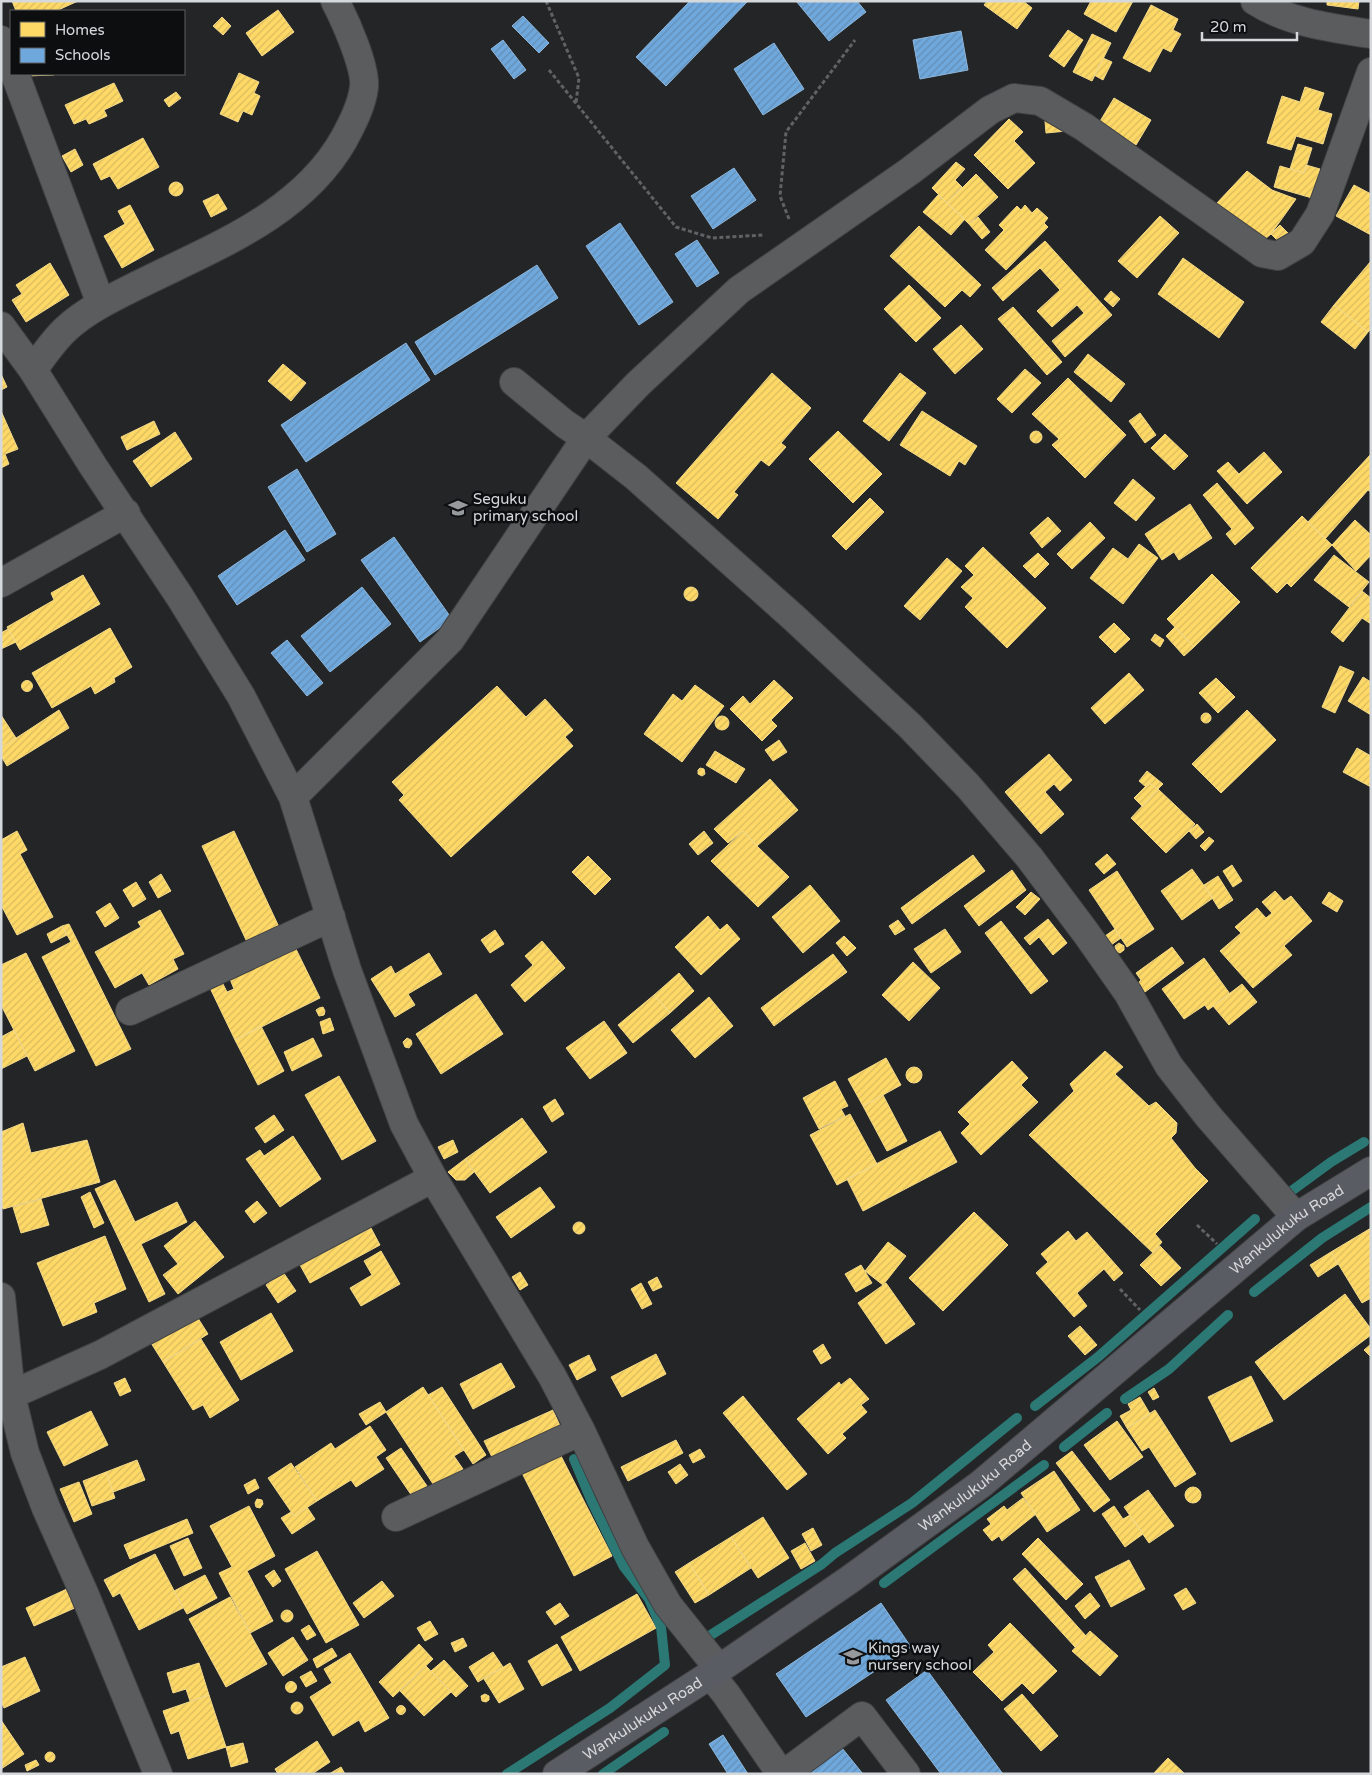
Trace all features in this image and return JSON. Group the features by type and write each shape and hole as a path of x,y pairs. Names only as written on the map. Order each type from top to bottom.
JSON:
{"main road":[{"name":"Wankulukuku Road","path":"557,1774 714,1672 849,1580 981,1484 1296,1217 1371,1171"}],"street":[{"path":"33,370 66,328 101,304 247,231 278,210 312,181 338,150 355,119 364,86 360,61 335,1"},
{"path":"1255,1 1270,11 1322,26 1371,34"},
{"path":"1,40 10,62"},
{"path":"293,797 450,640 586,438 638,384 739,290 910,171 990,110 1014,98 1040,101 1084,127 1262,253 1278,256 1302,242 1320,214 1371,72"},
{"path":"15,75 101,304"},
{"path":"1,326 33,370 242,696 293,797 347,970 404,1124 432,1178 552,1376 581,1432 635,1547 668,1605 714,1672 726,1694 782,1774 862,1716 906,1774"},
{"path":"514,382 565,424 636,476 794,618 910,726 968,786 1029,856 1086,933 1128,993 1169,1066 1214,1122 1296,1217"},
{"path":"1,583 126,513"},
{"path":"130,1011 331,917"},
{"path":"11,1395 100,1355 432,1178"},
{"path":"1,1297 11,1395 25,1453 46,1508 84,1593 158,1774"},
{"path":"396,1516 581,1432"}],"path":[{"path":"546,1 580,78 576,103"},
{"path":"792,226 780,196 786,132 855,40"},
{"path":"549,70 676,227 712,238 767,235"},
{"path":"1197,1225 1219,1245"},
{"path":"1120,1289 1142,1313"}],"building: Homes":[{"path":"12,1 78,1 58,10 16,10"},
{"path":"987,1 1023,1 1032,8 1017,29 984,5"},
{"path":"1091,1 1133,1 1116,32 1084,14"},
{"path":"1327,1 1359,1 1358,9 1327,5"},
{"path":"1151,5 1178,19 1173,30 1181,34 1171,52 1163,48 1150,72 1123,58"},
{"path":"278,10 294,32 262,56 246,33"},
{"path":"222,17 231,26 223,35 213,26"},
{"path":"1068,30 1083,40 1064,67 1049,56"},
{"path":"1092,34 1111,43 1092,81 1073,72"},
{"path":"1103,58 1112,62 1103,80 1094,75"},
{"path":"239,73 259,82 254,93 260,96 252,115 243,111 238,122 220,114"},
{"path":"114,83 123,101 104,110 107,116 89,124 86,119 74,124 65,105"},
{"path":"1305,87 1324,93 1318,110 1332,114 1323,144 1296,136 1291,150 1267,143 1282,96 1300,102"},
{"path":"176,92 181,98 169,107 164,100"},
{"path":"1114,98 1151,120 1136,145 1099,123"},
{"path":"1009,119 1023,132 1014,141 1035,163 1008,189 974,155"},
{"path":"1066,119 1067,131 1046,133 1045,121"},
{"path":"143,138 159,167 118,189 110,176 101,180 93,164"},
{"path":"1298,144 1312,148 1304,173 1290,169"},
{"path":"75,149 83,165 71,172 62,156"},
{"path":"956,162 965,169 955,180 962,187 947,203 932,188"},
{"path":"1306,165 1320,169 1312,198 1274,187 1280,166 1304,173"},
{"path":"1247,171 1272,190 1296,199 1271,234 1265,239 1216,204"},
{"path":"976,174 998,197 969,224 947,203"},
{"path":"173,182 179,182 183,189 179,196 173,196 169,192 169,186"},
{"path":"1354,185 1371,194 1371,235 1336,216"},
{"path":"218,194 227,209 211,217 203,201"},
{"path":"938,195 965,219 951,235 923,212"},
{"path":"130,205 154,250 122,268 104,236 125,224 118,211"},
{"path":"1025,205 1032,213 1037,208 1048,218 1044,223 1048,227 1006,270 985,250 1004,230 999,225 1017,206 1021,210"},
{"path":"1160,216 1179,233 1137,278 1118,261"},
{"path":"978,217 990,232 982,239 969,224"},
{"path":"1280,225 1288,233 1279,242 1271,234"},
{"path":"919,226 981,285 970,297 962,290 945,307 890,256"},
{"path":"1045,241 1112,315 1065,357 1052,341 1084,313 1077,305 1052,327 1037,311 1060,290 1040,268 1003,301 992,288"},
{"path":"1183,258 1244,302 1219,338 1158,294"},
{"path":"1371,261 1371,329 1368,332 1334,305"},
{"path":"50,263 69,295 26,322 12,300 22,294 16,285"},
{"path":"909,285 941,318 916,342 884,309"},
{"path":"1111,291 1120,299 1113,307 1104,299"},
{"path":"1334,305 1368,332 1355,349 1321,322"},
{"path":"1013,307 1062,362 1047,375 998,319"},
{"path":"961,325 983,349 955,374 933,349"},
{"path":"1088,354 1125,384 1111,402 1074,372"},
{"path":"283,364 306,383 291,401 268,381"},
{"path":"1025,369 1041,383 1012,413 997,399"},
{"path":"772,373 811,408 781,443 786,447 769,466 761,460 734,492 738,495 718,519 676,483"},
{"path":"900,373 926,393 889,441 863,421"},
{"path":"1,374 7,387 1,390"},
{"path":"1068,378 1126,435 1085,478 1052,445 1059,439 1032,414"},
{"path":"1,411 18,449 5,454 9,464 1,468"},
{"path":"922,411 977,446 965,465 959,461 950,476 900,445"},
{"path":"1140,413 1156,435 1145,443 1129,421"},
{"path":"154,421 160,434 127,450 121,437"},
{"path":"838,431 882,474 853,503 809,459"},
{"path":"1034,431 1038,431 1042,437 1038,443 1034,443 1030,439 1030,435"},
{"path":"175,432 192,459 151,487 133,461"},
{"path":"1165,434 1188,456 1174,470 1151,448"},
{"path":"1264,452 1282,472 1247,504 1217,471 1228,462 1239,474"},
{"path":"1371,454 1371,492 1368,490 1325,539 1308,522"},
{"path":"1133,479 1155,498 1136,521 1114,503"},
{"path":"1217,483 1254,528 1235,545 1226,534 1232,529 1203,495"},
{"path":"870,498 884,512 846,550 832,536"},
{"path":"1190,504 1212,538 1179,560 1174,552 1162,560 1145,534"},
{"path":"1302,516 1332,545 1291,587 1287,583 1277,593 1251,568"},
{"path":"1048,517 1061,531 1042,548 1030,533"},
{"path":"1355,520 1371,535 1371,555 1356,571 1332,545"},
{"path":"1090,522 1105,538 1072,569 1057,554"},
{"path":"1139,544 1158,558 1123,604 1090,578 1113,548 1128,559"},
{"path":"983,547 1046,608 1007,648 965,607 973,598 961,587 974,575 965,566"},
{"path":"1038,553 1049,564 1035,578 1023,566"},
{"path":"1334,555 1369,582 1349,607 1314,580"},
{"path":"947,558 962,571 920,620 904,606"},
{"path":"1212,574 1240,602 1194,647 1167,619"},
{"path":"83,575 100,604 20,650 7,627 54,600 51,593"},
{"path":"691,587 696,589 698,594 696,599 691,601 686,599 684,594 686,589"},
{"path":"1362,591 1371,598 1371,624 1362,618 1343,642 1331,632"},
{"path":"1114,623 1130,639 1115,653 1099,637"},
{"path":"1175,627 1194,647 1184,656 1166,636"},
{"path":"110,628 132,667 114,678 115,682 95,694 91,686 52,708 32,673"},
{"path":"8,629 16,642 1,649 1,633"},
{"path":"1155,634 1164,640 1160,647 1151,640"},
{"path":"1340,666 1354,672 1335,713 1322,707"},
{"path":"1129,673 1144,690 1105,724 1091,708"},
{"path":"1363,677 1371,682 1371,715 1348,701"},
{"path":"1216,678 1235,697 1218,713 1199,693"},
{"path":"774,680 793,698 771,720 777,726 762,741 730,709 743,696 750,704"},
{"path":"25,681 29,681 32,686 31,690 25,691 22,688 22,684"},
{"path":"695,685 724,706 682,762 644,734 673,694 682,701"},
{"path":"497,686 526,717 545,699 573,730 565,737 573,746 451,857 399,800 404,795 392,782"},
{"path":"59,710 69,728 7,766 1,756 1,748"},
{"path":"1247,710 1276,740 1221,793 1192,764"},
{"path":"1204,713 1208,713 1211,718 1210,722 1204,723 1201,720 1201,716"},
{"path":"1,715 16,738 1,748"},
{"path":"722,716 727,718 729,723 727,728 722,730 717,728 715,723 717,718"},
{"path":"779,740 787,752 773,761 765,750"},
{"path":"1357,748 1371,756 1371,787 1343,772"},
{"path":"715,751 745,769 736,783 706,765"},
{"path":"1049,754 1072,780 1060,791 1054,784 1045,792 1064,814 1041,834 1005,792"},
{"path":"700,768 704,769 705,774 702,776 698,774"},
{"path":"1147,771 1163,784 1158,789 1149,783 1146,787 1139,781"},
{"path":"770,779 798,810 757,846 743,831 728,843 714,829"},
{"path":"1149,783 1158,789 1143,807 1134,798"},
{"path":"1158,789 1195,824 1166,853 1131,818"},
{"path":"1197,824 1204,832 1196,839 1189,831"},
{"path":"17,831 27,850 20,854 53,917 17,935 1,905 1,840"},
{"path":"234,831 279,927 247,942 202,846"},
{"path":"704,831 713,843 698,855 689,844"},
{"path":"743,831 789,877 758,907 711,861"},
{"path":"1209,837 1214,841 1205,851 1200,846"},
{"path":"1107,854 1116,864 1104,874 1095,864"},
{"path":"973,855 985,871 912,924 901,908"},
{"path":"588,856 611,879 595,895 572,872"},
{"path":"1232,865 1242,881 1233,887 1223,871"},
{"path":"1192,869 1213,898 1182,920 1161,891"},
{"path":"1012,870 1026,890 979,926 964,906"},
{"path":"1117,871 1154,929 1127,947 1089,890"},
{"path":"161,874 171,891 158,898 149,882"},
{"path":"1218,876 1233,900 1219,909 1204,885"},
{"path":"136,882 146,899 133,907 123,890"},
{"path":"810,885 840,921 803,953 772,917"},
{"path":"1275,891 1284,901 1291,896 1312,921 1284,946 1292,955 1253,988 1220,951 1241,933 1235,927 1257,908 1266,918 1272,913 1262,902"},
{"path":"1031,892 1040,899 1025,915 1016,907"},
{"path":"1329,892 1343,901 1337,912 1322,903"},
{"path":"110,903 119,918 105,927 96,912"},
{"path":"160,910 184,954 173,959 178,969 149,985 142,973 115,988 95,952 141,927 138,922"},
{"path":"708,916 720,930 727,924 740,939 701,975 675,947"},
{"path":"1048,919 1067,943 1053,955 1039,937 1030,945 1024,938"},
{"path":"898,920 905,929 895,935 889,926"},
{"path":"1001,921 1048,981 1031,994 985,933"},
{"path":"69,924 131,1049 96,1066 42,957 71,942 62,926"},
{"path":"62,926 67,935 51,943 47,934"},
{"path":"945,929 961,952 931,973 914,949"},
{"path":"1115,929 1121,938 1111,945 1105,936"},
{"path":"495,930 504,944 490,953 481,940"},
{"path":"844,936 856,948 847,956 836,943"},
{"path":"542,941 565,968 525,1002 511,985 533,965 525,956"},
{"path":"1119,943 1124,946 1124,950 1120,953 1116,951 1115,946"},
{"path":"295,947 320,998 235,1040 210,988 222,982 227,992 234,989 230,979"},
{"path":"1172,947 1184,963 1145,992 1138,983 1141,980 1136,973"},
{"path":"26,953 75,1051 35,1071 1,1005 1,965"},
{"path":"429,953 442,974 408,994 415,1005 395,1017 371,979 391,966 395,974"},
{"path":"833,954 847,972 774,1026 761,1008"},
{"path":"1204,958 1230,994 1208,1010 1205,1005 1184,1019 1162,989"},
{"path":"913,962 940,988 909,1021 882,995"},
{"path":"679,973 694,991 670,1013 654,995"},
{"path":"1242,984 1257,1002 1229,1025 1213,1006"},
{"path":"476,994 503,1034 441,1074 416,1034"},
{"path":"654,995 670,1013 633,1043 618,1025"},
{"path":"709,997 733,1026 695,1058 671,1030"},
{"path":"323,1007 324,1015 319,1016 316,1010"},
{"path":"330,1018 334,1030 323,1034 320,1022"},
{"path":"604,1021 627,1053 590,1079 566,1048"},
{"path":"261,1026 284,1071 258,1085 235,1040"},
{"path":"14,1030 27,1056 1,1069 1,1037"},
{"path":"313,1038 322,1056 292,1071 284,1052"},
{"path":"407,1038 411,1040 412,1044 409,1048 405,1047 403,1042"},
{"path":"1105,1051 1123,1067 1115,1074 1149,1106 1156,1102 1177,1123 1176,1133 1171,1138 1208,1181 1155,1234 1162,1242 1153,1253 1029,1135 1074,1091 1070,1084"},
{"path":"886,1058 901,1085 863,1106 848,1079"},
{"path":"1012,1061 1028,1078 1021,1085 1038,1102 981,1155 961,1133 970,1124 958,1112"},
{"path":"914,1067 922,1075 914,1083 906,1075"},
{"path":"339,1076 376,1141 342,1160 305,1095"},
{"path":"835,1081 848,1106 841,1109 845,1116 819,1129 803,1098"},
{"path":"883,1095 907,1141 887,1151 863,1106"},
{"path":"555,1099 564,1114 552,1122 543,1107"},
{"path":"850,1114 877,1164 837,1185 810,1135"},
{"path":"274,1115 284,1130 265,1143 255,1128"},
{"path":"522,1118 547,1152 490,1193 465,1159"},
{"path":"23,1123 31,1153 87,1140 100,1182 3,1209 1,1201 1,1132"},
{"path":"940,1131 957,1162 863,1211 847,1179"},
{"path":"293,1136 321,1179 280,1207 246,1159 260,1150 264,1156"},
{"path":"453,1140 458,1152 444,1159 438,1147"},
{"path":"465,1159 474,1172 465,1180 456,1180 448,1172"},
{"path":"115,1180 135,1222 177,1202 187,1222 141,1244 165,1294 149,1302 95,1189"},
{"path":"540,1187 555,1207 511,1238 496,1217"},
{"path":"90,1192 104,1223 94,1228 81,1197"},
{"path":"41,1199 49,1225 21,1233 13,1207"},
{"path":"257,1201 267,1213 254,1223 245,1211"},
{"path":"974,1212 1008,1245 943,1311 909,1278"},
{"path":"195,1221 224,1257 178,1294 163,1275 178,1264 164,1246"},
{"path":"579,1222 585,1228 579,1234 573,1228"},
{"path":"371,1228 380,1245 310,1283 300,1265"},
{"path":"1371,1228 1371,1298 1362,1303 1331,1252"},
{"path":"1068,1231 1076,1241 1087,1232 1123,1273 1114,1281 1104,1269 1077,1293 1087,1306 1074,1317 1036,1273 1048,1262 1041,1254"},
{"path":"105,1236 126,1289 94,1303 97,1312 63,1326 37,1263"},
{"path":"888,1242 906,1256 883,1285 865,1271"},
{"path":"1160,1246 1181,1268 1161,1286 1140,1265"},
{"path":"381,1251 400,1284 361,1306 350,1288 372,1275 364,1261"},
{"path":"1331,1252 1338,1264 1318,1277 1310,1265"},
{"path":"861,1265 872,1283 856,1292 845,1274"},
{"path":"283,1272 296,1291 278,1303 266,1285"},
{"path":"520,1272 528,1285 520,1290 512,1277"},
{"path":"657,1277 662,1287 653,1291 648,1282"},
{"path":"641,1283 652,1304 642,1309 631,1289"},
{"path":"886,1283 915,1324 886,1344 858,1303"},
{"path":"1345,1294 1371,1329 1371,1335 1284,1400 1255,1362"},
{"path":"271,1313 293,1351 241,1380 220,1342"},
{"path":"196,1315 208,1334 163,1362 151,1343"},
{"path":"1080,1326 1097,1345 1085,1355 1068,1336"},
{"path":"201,1339 239,1400 210,1418 203,1405 193,1410 163,1362"},
{"path":"823,1344 831,1358 821,1364 813,1351"},
{"path":"1371,1344 1371,1357 1364,1350"},
{"path":"656,1354 666,1374 622,1397 611,1377"},
{"path":"589,1355 596,1370 577,1380 569,1365"},
{"path":"501,1363 515,1387 473,1409 460,1384"},
{"path":"1251,1376 1273,1421 1231,1442 1208,1397"},
{"path":"125,1378 131,1391 120,1396 114,1383"},
{"path":"850,1378 869,1399 861,1405 867,1412 842,1434 846,1438 828,1454 797,1419 839,1382 841,1385"},
{"path":"423,1387 464,1450 454,1456 463,1469 435,1487 386,1412"},
{"path":"442,1387 486,1455 473,1464 428,1395"},
{"path":"1154,1388 1159,1397 1153,1400 1148,1392"},
{"path":"743,1396 807,1474 787,1490 723,1413"},
{"path":"1140,1397 1150,1414 1127,1428 1120,1416 1131,1410 1128,1404"},
{"path":"380,1402 386,1412 366,1425 359,1414"},
{"path":"553,1410 561,1428 493,1459 484,1441"},
{"path":"1155,1410 1196,1474 1175,1487 1149,1447 1142,1451 1127,1428"},
{"path":"91,1411 108,1445 64,1466 47,1432"},
{"path":"1117,1421 1143,1457 1110,1480 1084,1445"},
{"path":"370,1426 386,1450 376,1457 384,1469 356,1487 351,1480 317,1501 295,1467 331,1443 335,1449"},
{"path":"676,1440 683,1453 628,1481 621,1467"},
{"path":"401,1448 427,1486 412,1496 386,1458"},
{"path":"700,1449 705,1457 693,1463 689,1455"},
{"path":"1072,1451 1110,1500 1094,1512 1056,1463"},
{"path":"559,1452 612,1556 574,1576 521,1471"},
{"path":"137,1460 145,1480 113,1492 106,1472"},
{"path":"291,1463 317,1501 294,1516 268,1478"},
{"path":"680,1464 688,1475 676,1484 668,1472"},
{"path":"1054,1471 1080,1510 1047,1532 1021,1493"},
{"path":"106,1472 115,1498 92,1506 83,1481"},
{"path":"255,1479 259,1488 248,1494 244,1485"},
{"path":"79,1482 92,1514 74,1522 60,1489"},
{"path":"1193,1487 1199,1489 1201,1495 1199,1501 1193,1503 1187,1501 1185,1495 1187,1489"},
{"path":"1148,1490 1174,1526 1149,1543 1124,1507"},
{"path":"1023,1498 1036,1514 1002,1541 999,1536 992,1541 983,1530 991,1524 987,1519 1004,1506 1007,1510"},
{"path":"257,1499 262,1500 263,1504 260,1508 256,1507"},
{"path":"249,1506 275,1556 247,1571 273,1621 250,1633 219,1573 232,1567 210,1526"},
{"path":"1114,1506 1123,1519 1130,1515 1143,1534 1125,1547 1102,1514"},
{"path":"307,1507 315,1519 292,1534 281,1518 291,1512 294,1516"},
{"path":"763,1517 789,1558 758,1578 731,1537"},
{"path":"187,1519 193,1533 130,1559 124,1545"},
{"path":"813,1528 822,1545 811,1551 802,1534"},
{"path":"731,1537 751,1568 709,1595 689,1563"},
{"path":"188,1538 202,1568 184,1576 170,1546"},
{"path":"1038,1538 1083,1584 1066,1600 1022,1554"},
{"path":"805,1543 815,1561 801,1569 791,1551"},
{"path":"317,1551 359,1625 326,1643 285,1569"},
{"path":"155,1554 183,1608 139,1630 120,1593 113,1597 104,1580"},
{"path":"1129,1560 1145,1589 1111,1607 1095,1577"},
{"path":"689,1563 709,1595 695,1603 675,1572"},
{"path":"1025,1568 1086,1636 1075,1647 1013,1579"},
{"path":"274,1570 281,1581 273,1587 265,1576"},
{"path":"205,1575 217,1598 187,1614 174,1591"},
{"path":"382,1581 394,1596 364,1618 353,1603"},
{"path":"69,1588 77,1607 34,1626 26,1608"},
{"path":"1186,1588 1196,1603 1183,1610 1174,1595"},
{"path":"1090,1593 1100,1606 1085,1619 1075,1606"},
{"path":"637,1594 656,1628 580,1671 561,1637"},
{"path":"230,1597 267,1664 226,1687 189,1619"},
{"path":"560,1603 569,1616 555,1625 546,1612"},
{"path":"285,1610 289,1610 293,1616 289,1622 285,1622 281,1618 281,1614"},
{"path":"430,1621 438,1634 425,1641 417,1628"},
{"path":"1010,1623 1057,1671 1033,1694 1022,1683 1002,1701 973,1672 994,1652 988,1645"},
{"path":"309,1625 316,1635 307,1640 301,1630"},
{"path":"1090,1631 1118,1656 1100,1676 1072,1651"},
{"path":"293,1637 308,1660 283,1676 268,1653"},
{"path":"463,1638 467,1646 455,1652 451,1643"},
{"path":"419,1644 433,1659 393,1697 379,1682"},
{"path":"557,1644 572,1670 542,1686 528,1661"},
{"path":"332,1648 337,1656 317,1668 313,1659"},
{"path":"493,1652 503,1667 478,1682 469,1667"},
{"path":"350,1653 389,1718 365,1732 359,1720 333,1736 310,1697 332,1683 324,1669"},
{"path":"25,1657 40,1691 4,1708 1,1702 1,1667"},
{"path":"444,1660 468,1686 456,1697 431,1671"},
{"path":"199,1663 209,1695 190,1701 186,1689 173,1693 167,1673"},
{"path":"510,1663 524,1689 499,1703 484,1679"},
{"path":"426,1666 451,1692 424,1716 400,1691"},
{"path":"311,1671 317,1681 306,1687 300,1677"},
{"path":"289,1682 293,1682 296,1687 295,1691 289,1692 286,1689 286,1685"},
{"path":"485,1694 489,1696 489,1700 486,1702 482,1701 481,1696"},
{"path":"1022,1694 1058,1736 1041,1751 1004,1709"},
{"path":"209,1695 226,1747 188,1759 179,1731 171,1734 163,1711"},
{"path":"297,1702 303,1708 297,1714 291,1708"},
{"path":"401,1705 406,1710 401,1715 396,1710"},
{"path":"1,1720 24,1754 1,1769"},
{"path":"317,1741 330,1762 312,1774 278,1774 275,1769"},
{"path":"243,1743 248,1762 231,1767 226,1747"},
{"path":"48,1752 52,1752 55,1757 54,1761 48,1762 45,1759 45,1755"},
{"path":"1168,1758 1185,1774 1153,1774"},
{"path":"36,1760 39,1765 27,1771 25,1765"},
{"path":"341,1767 345,1774 329,1774"}],"building: Schools":[{"path":"690,1 748,1 666,86 636,57"},
{"path":"796,1 857,1 866,12 829,41"},
{"path":"523,16 549,43 539,53 512,26"},
{"path":"961,31 968,70 920,79 913,40"},
{"path":"503,40 526,70 514,79 491,49"},
{"path":"774,43 804,89 763,115 734,69"},
{"path":"734,168 756,200 713,229 691,196"},
{"path":"620,223 673,302 639,325 586,246"},
{"path":"697,240 719,273 697,287 675,254"},
{"path":"537,265 558,298 435,375 415,342"},
{"path":"406,343 430,380 306,462 281,425"},
{"path":"297,469 336,534 307,552 268,487"},
{"path":"285,530 305,560 237,605 218,576"},
{"path":"394,537 452,619 420,642 361,560"},
{"path":"362,587 391,624 330,672 301,636"},
{"path":"287,640 323,683 307,696 271,653"},
{"path":"881,1603 911,1647 806,1717 776,1674"},
{"path":"927,1670 1003,1774 941,1774 886,1700"},
{"path":"723,1735 748,1774 728,1774 709,1744"},
{"path":"838,1743 863,1774 798,1774"}],"waterway":[{"path":"1286,1195 1331,1162 1364,1142"},
{"path":"1254,1292 1322,1238 1371,1207"},
{"path":"1035,1406 1098,1357 1255,1219"},
{"path":"1125,1399 1169,1369 1228,1315"},
{"path":"1064,1447 1107,1413"},
{"path":"703,1640 822,1564 835,1553 912,1503 1017,1418"},
{"path":"507,1774 610,1708 665,1665 661,1627 649,1599 624,1567 592,1502 574,1459"},
{"path":"884,1583 1044,1465"},
{"path":"603,1774 664,1732"}],"place":[{"name":"Seguku primary school","path":"458,508"},
{"name":"Kings way nursery school","path":"853,1657"}]}
